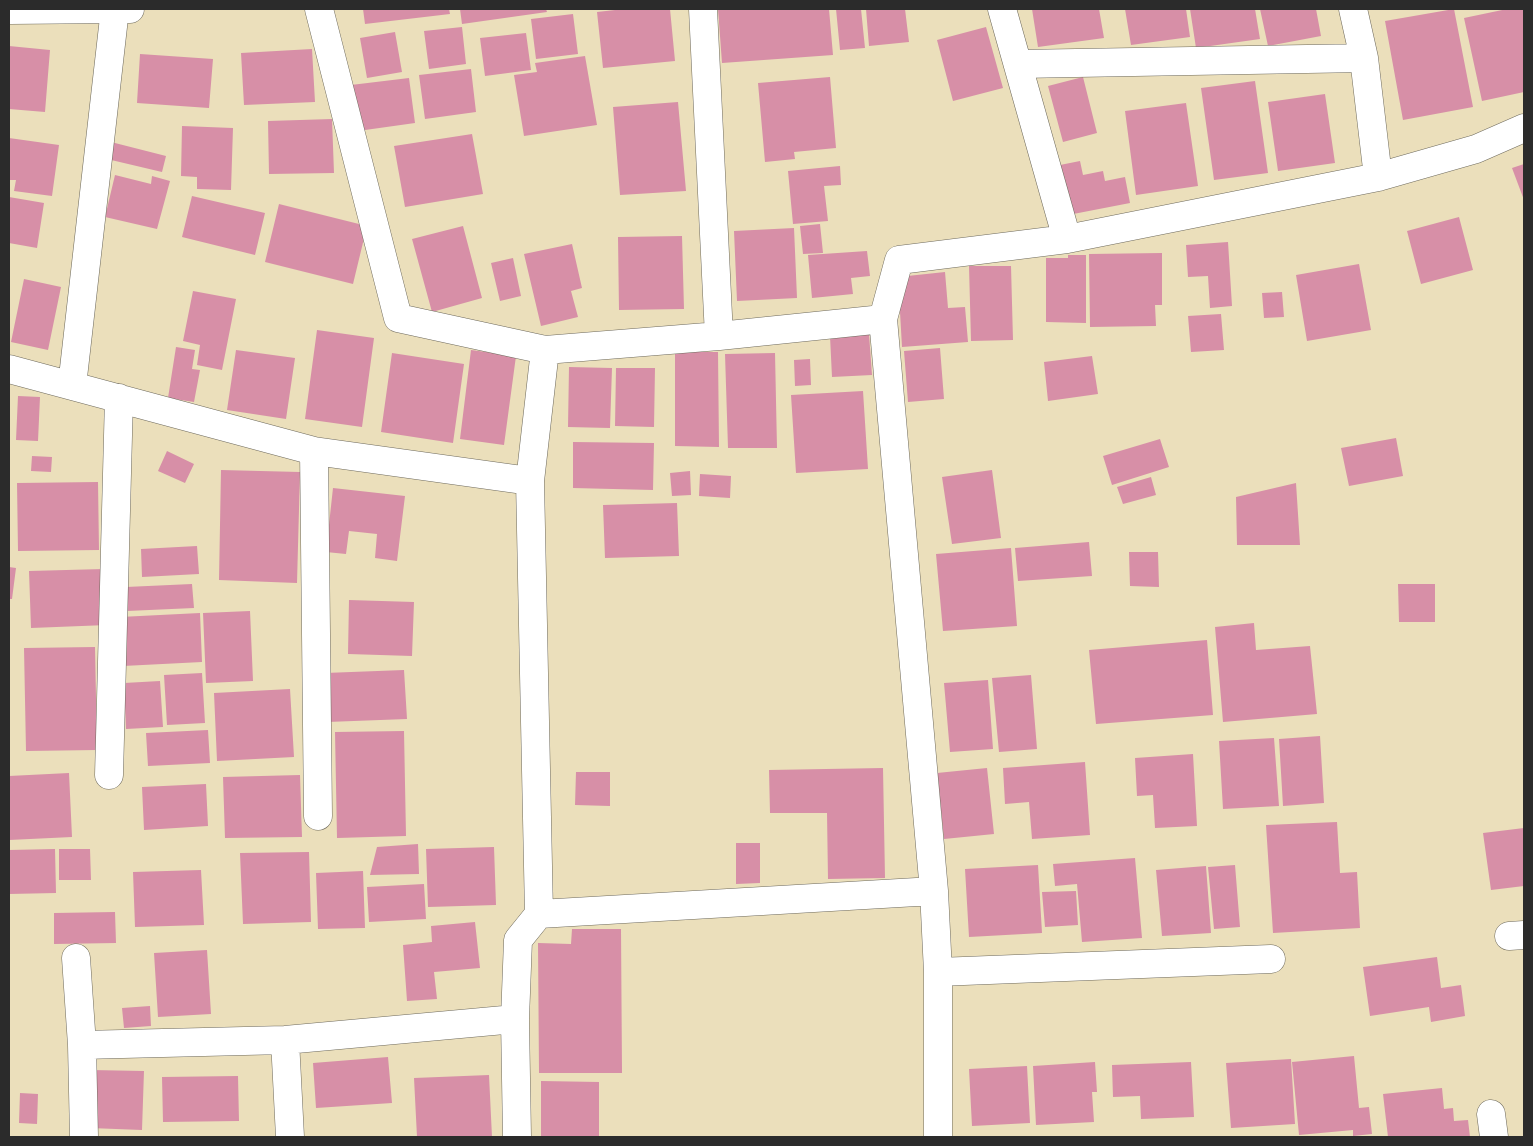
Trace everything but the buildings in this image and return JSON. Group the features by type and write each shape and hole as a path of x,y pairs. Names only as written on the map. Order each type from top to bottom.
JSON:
{"street":[{"path":"72,386 115,9"},
{"path":"9,10 130,9"},
{"path":"319,9 398,318 546,350 719,336 884,318"},
{"path":"702,9 719,336"},
{"path":"1002,9 1067,239"},
{"path":"1353,9 1364,58 1378,178"},
{"path":"1019,64 1364,58"},
{"path":"938,1137 938,972 934,891 884,318 899,260 1067,239 1378,178 1476,149 1524,128"},
{"path":"517,1137 515,1019 518,940 540,914 530,480 546,350"},
{"path":"9,369 314,451 530,480"},
{"path":"109,775 119,398"},
{"path":"314,451 318,816"},
{"path":"540,914 934,891"},
{"path":"76,958 82,1045 84,1137"},
{"path":"938,972 1271,959"},
{"path":"82,1045 285,1040 515,1019"},
{"path":"285,1040 290,1137"}]}
